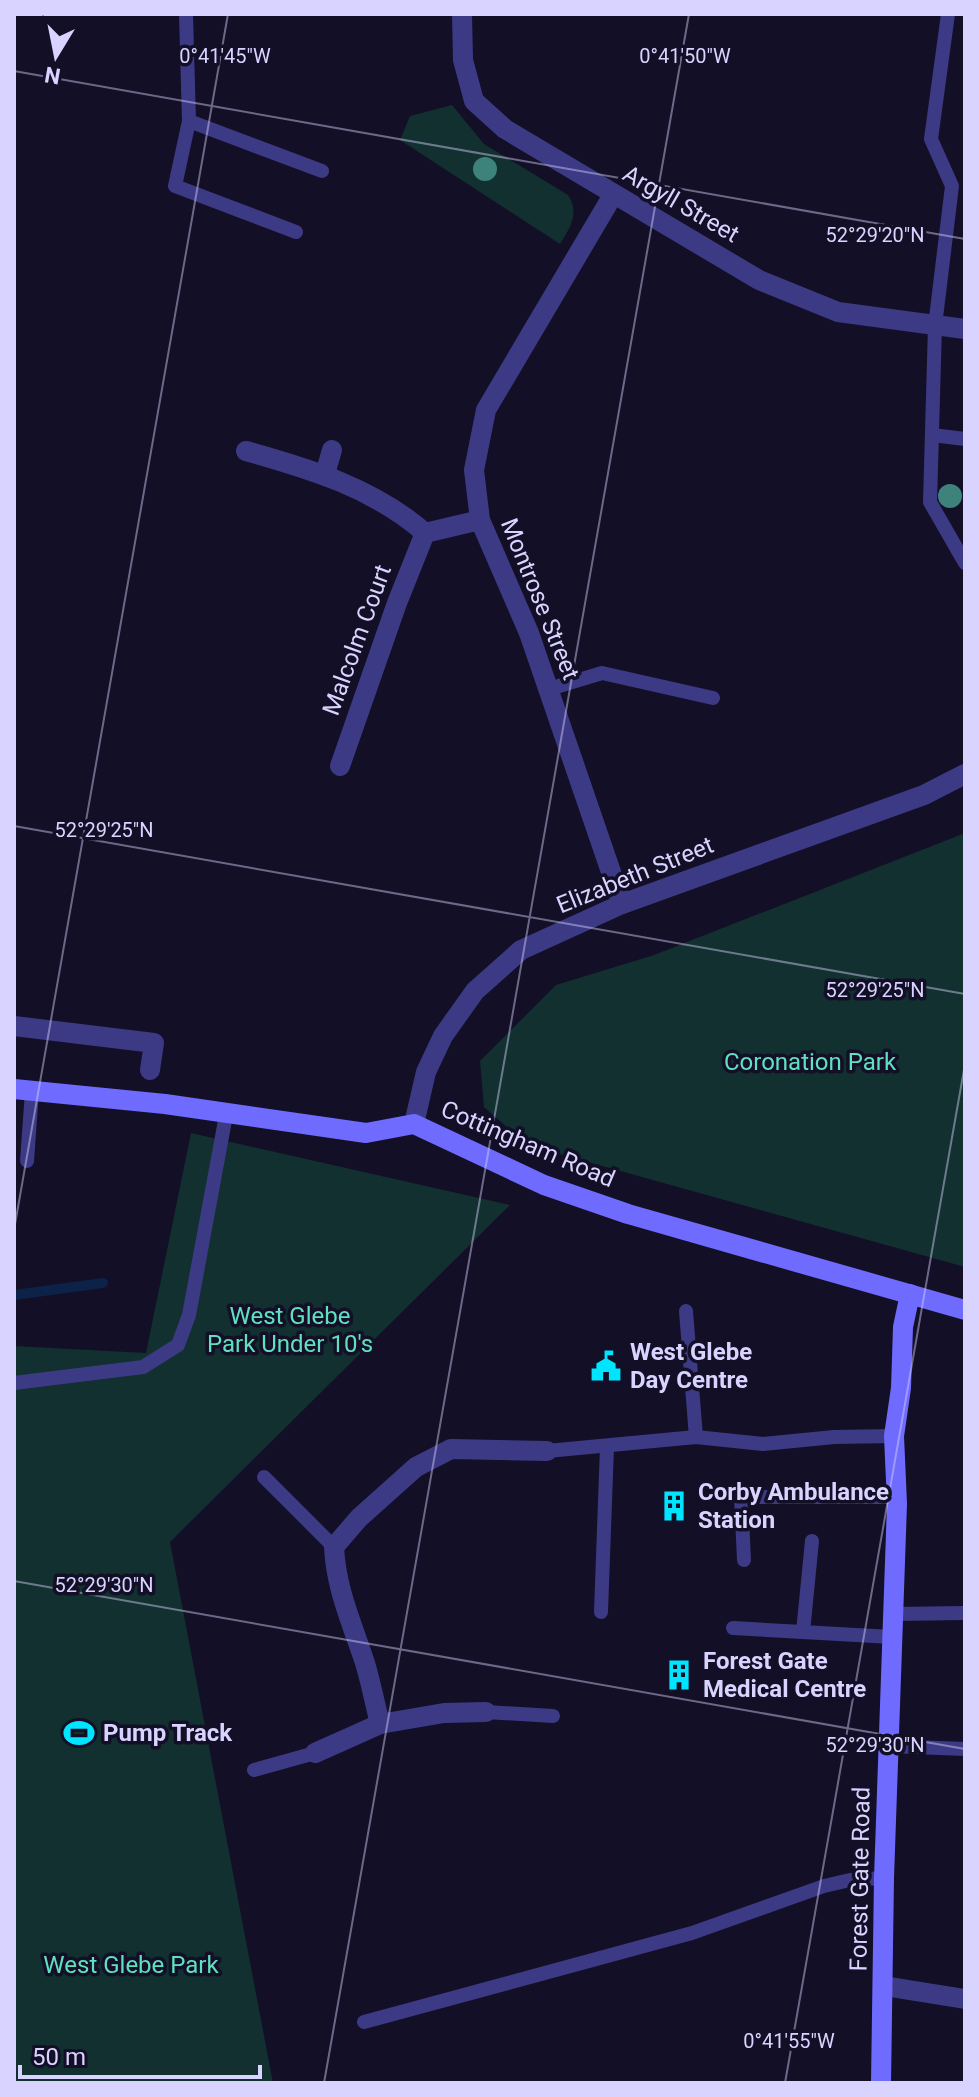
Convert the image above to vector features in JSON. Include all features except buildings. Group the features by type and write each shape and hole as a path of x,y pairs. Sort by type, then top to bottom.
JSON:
{"street":[{"name":"Argyll Street","path":"462,14 463,60 474,101 505,129 759,280 838,312 965,329"},
{"name":"Montrose Street","path":"613,195 486,410 474,470 480,520 529,633 622,904"},
{"path":"325,474 332,450"},
{"path":"246,451 325,474 404,514 425,533 480,520"},
{"name":"Malcolm Court","path":"340,766 425,533"},
{"name":"Elizabeth Street","path":"414,1124 426,1072 443,1036 475,991 521,950 622,904 924,795 965,774"},
{"path":"14,1026 154,1043 150,1070"},
{"name":"Cottingham Road","path":"23,1090 165,1104 366,1133 414,1124 544,1185 628,1214 965,1310"},
{"name":"Forest Gate Road","path":"881,2083 884,1878 897,1497 894,1436 901,1388 903,1327 910,1294"},
{"path":"380,1724 365,1665 335,1574 334,1547 359,1518 416,1467 451,1449 547,1451"},
{"path":"315,1753 380,1724 444,1713 486,1712"},
{"path":"884,1986 965,1999"}],"lane":[{"path":"186,14 189,121 175,186 296,232"},
{"path":"948,14 931,139 952,186 935,326 930,502 965,563"},
{"path":"189,121 322,171"},
{"path":"932,435 965,439"},
{"path":"549,689 602,673 713,698"},
{"path":"23,1090 27,1161"},
{"path":"14,1383 143,1367 178,1345 189,1315 226,1115"},
{"path":"686,1311 696,1437"},
{"path":"547,1451 696,1437 763,1444 834,1437 894,1436"},
{"path":"601,1612 607,1447"},
{"path":"264,1477 334,1547"},
{"path":"744,1560 741,1497 897,1497"},
{"path":"803,1632 812,1541"},
{"path":"893,1614 965,1613"},
{"path":"733,1628 892,1637"},
{"path":"486,1712 553,1716"},
{"path":"889,1746 965,1749"},
{"path":"254,1770 315,1753"},
{"path":"364,2022 692,1933 824,1886 850,1880 884,1878"}],"green space":[{"path":"452,105 484,144 568,195 573,214 560,244 400,140 410,116"},
{"name":"Coronation Park","path":"965,833 965,1267 527,1145 484,1107 480,1061 556,985 654,955"},
{"name":"West Glebe Park","path":"191,1133 510,1205 170,1542 273,2083 14,2083 14,1346 146,1353"}],"waterway":[{"path":"14,1295 103,1283"}],"place":[{"name":"West Glebe Day Centre","path":"606,1366"},
{"name":"Corby Ambulance Station","path":"674,1506"},
{"name":"Forest Gate Medical Centre","path":"679,1675"},
{"name":"Pump Track","path":"79,1733"}],"park label":[{"name":"West Glebe Park Under 10's","path":"290,1330"}]}
